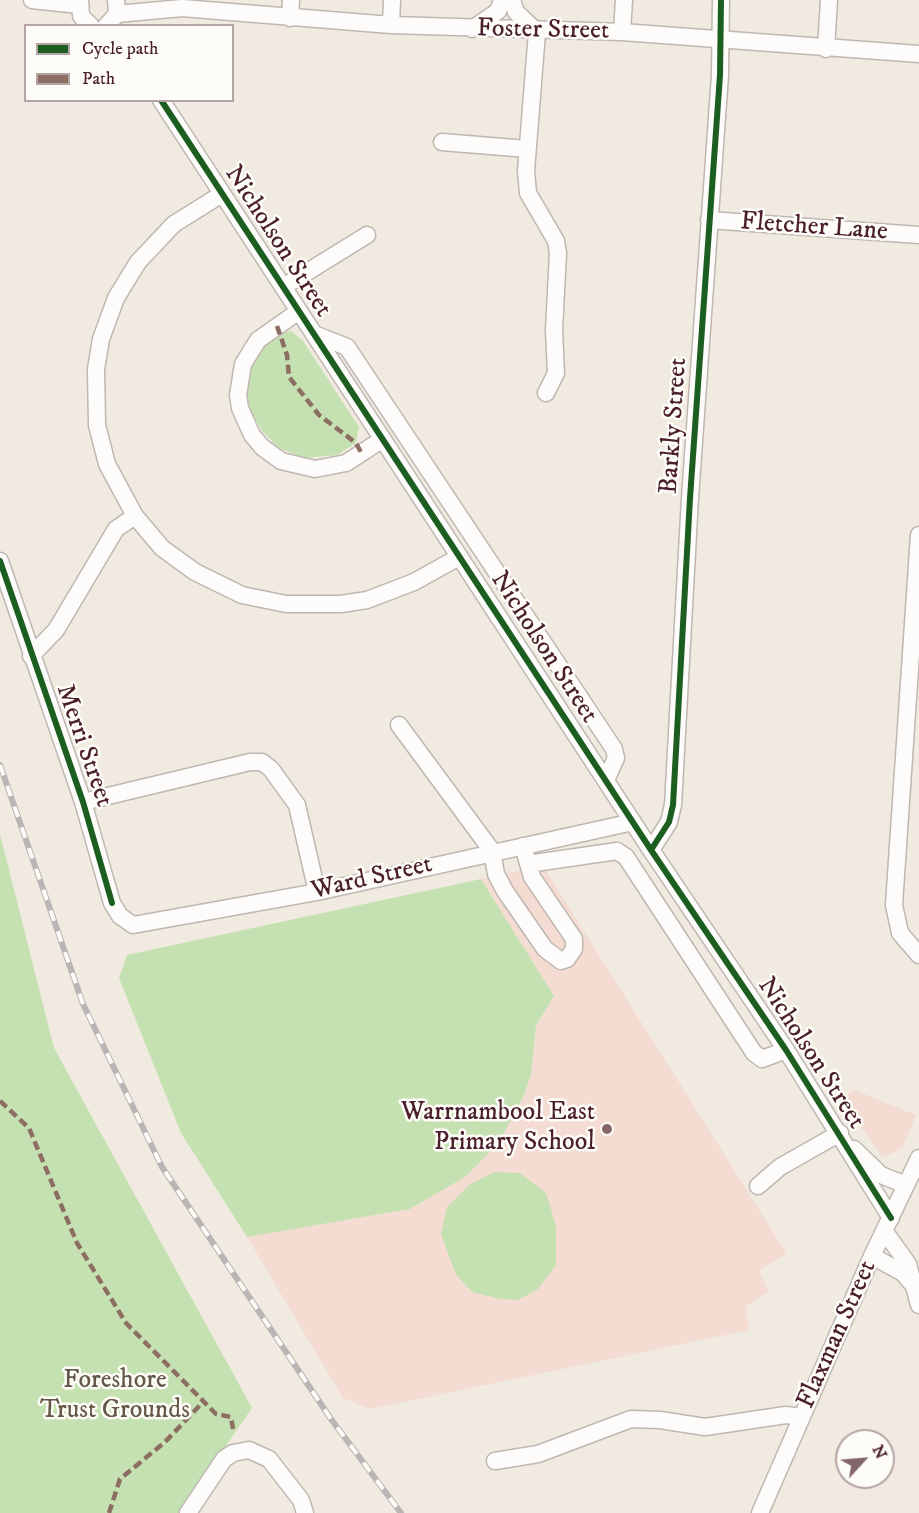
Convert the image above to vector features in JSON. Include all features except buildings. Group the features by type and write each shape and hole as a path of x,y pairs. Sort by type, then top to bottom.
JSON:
{"street":[{"path":"32,0 51,2 60,9 83,12"},
{"name":"Foster Street","path":"146,0 177,6 290,18 390,25 537,32 622,32 826,49 919,54"},
{"path":"290,18 291,0"},
{"path":"390,25 392,0"},
{"path":"472,29 498,11 502,0"},
{"path":"512,0 516,12 537,32 527,149 528,193 556,241 558,253 554,330 556,373 546,393"},
{"path":"622,32 624,0"},
{"name":"Barkly Street","path":"651,850 669,822 673,805 720,75 718,40 721,0"},
{"path":"826,49 829,0"},
{"name":"Foster Street","path":"115,16 177,6"},
{"name":"Nicholson Street","path":"162,102 651,850 843,1136 908,1264 918,1301"},
{"path":"442,142 527,149"},
{"path":"222,194 174,224 138,262 116,298 101,339 96,369 97,425 108,464 135,516 162,548 202,577 242,595 286,604 341,604 367,600 414,582 459,557"},
{"name":"Fletcher Lane","path":"709,220 919,235"},
{"path":"283,287 367,235"},
{"path":"299,311 258,340 243,364 238,395 240,408 252,435 262,447 281,461 315,469 346,463 382,439"},
{"name":"Nicholson Street","path":"314,334 347,347 614,749 616,759 606,780"},
{"path":"31,656 56,630 116,529 135,516"},
{"path":"919,535 894,904 900,933 919,955"},
{"name":"Merri Street","path":"0,561 83,802 116,910"},
{"path":"399,725 492,851 496,874 505,891 545,949 561,961 567,959 574,949 574,939 532,877 523,846"},
{"path":"83,802 250,762 262,762 271,769 297,805 317,892"},
{"name":"Ward Street","path":"116,910 133,925 145,924 317,892 492,851 633,822"},
{"path":"528,864 617,851 626,857 754,1053 762,1059 786,1050"},
{"path":"758,1186 780,1167 843,1136"},
{"name":"Nicholson Street","path":"843,1136 881,1175 906,1185"},
{"name":"Flaxman Street","path":"760,1513 872,1256 919,1158"},
{"path":"872,1256 903,1273 913,1286 918,1301"},
{"path":"495,1461 538,1454 631,1419 660,1420 705,1427 786,1415 802,1417"},
{"path":"188,1513 219,1465 232,1453 249,1450 257,1451 269,1459 301,1500 305,1513"}],"shaded area":[{"name":"Warrnambool East Primary School","path":"543,866 787,1254 759,1270 769,1292 746,1306 749,1330 370,1409 343,1398 247,1237 410,1209 465,1177 479,1163 514,1115 524,1095 531,1075 536,1027 554,996 481,879"},
{"path":"854,1090 916,1115 902,1149 882,1157 842,1097"}],"green space":[{"path":"291,331 303,341 359,427 356,443 337,455 305,458 279,448 262,431 251,411 246,392 250,367 263,346 277,334"},
{"name":"Foreshore Trust Grounds","path":"0,834 54,1048 252,1408 179,1513 0,1513"},
{"path":"481,879 554,996 536,1026 531,1075 524,1095 498,1144 465,1177 410,1209 247,1237 181,1133 119,978 127,955"},
{"path":"494,1172 520,1173 546,1193 556,1226 556,1265 538,1289 518,1300 500,1299 472,1292 456,1275 441,1234 447,1207 469,1185"}],"railway":[{"path":"0,765 83,1004 162,1167 331,1419 401,1513"}],"marked path":[{"path":"277,326 287,355 289,377 319,415 356,443 362,454"},
{"path":"0,1101 29,1128 77,1243 126,1323 216,1414 231,1417 233,1429"},
{"path":"109,1513 120,1479 165,1442 204,1401"}],"cycle path":[{"path":"651,850 669,822 673,805 690,498 720,75 721,0"},
{"path":"162,102 651,850 786,1050 891,1218"},
{"path":"0,561 83,802 112,903"}],"place":[{"name":"Warrnambool East Primary School","path":"607,1129"}]}
